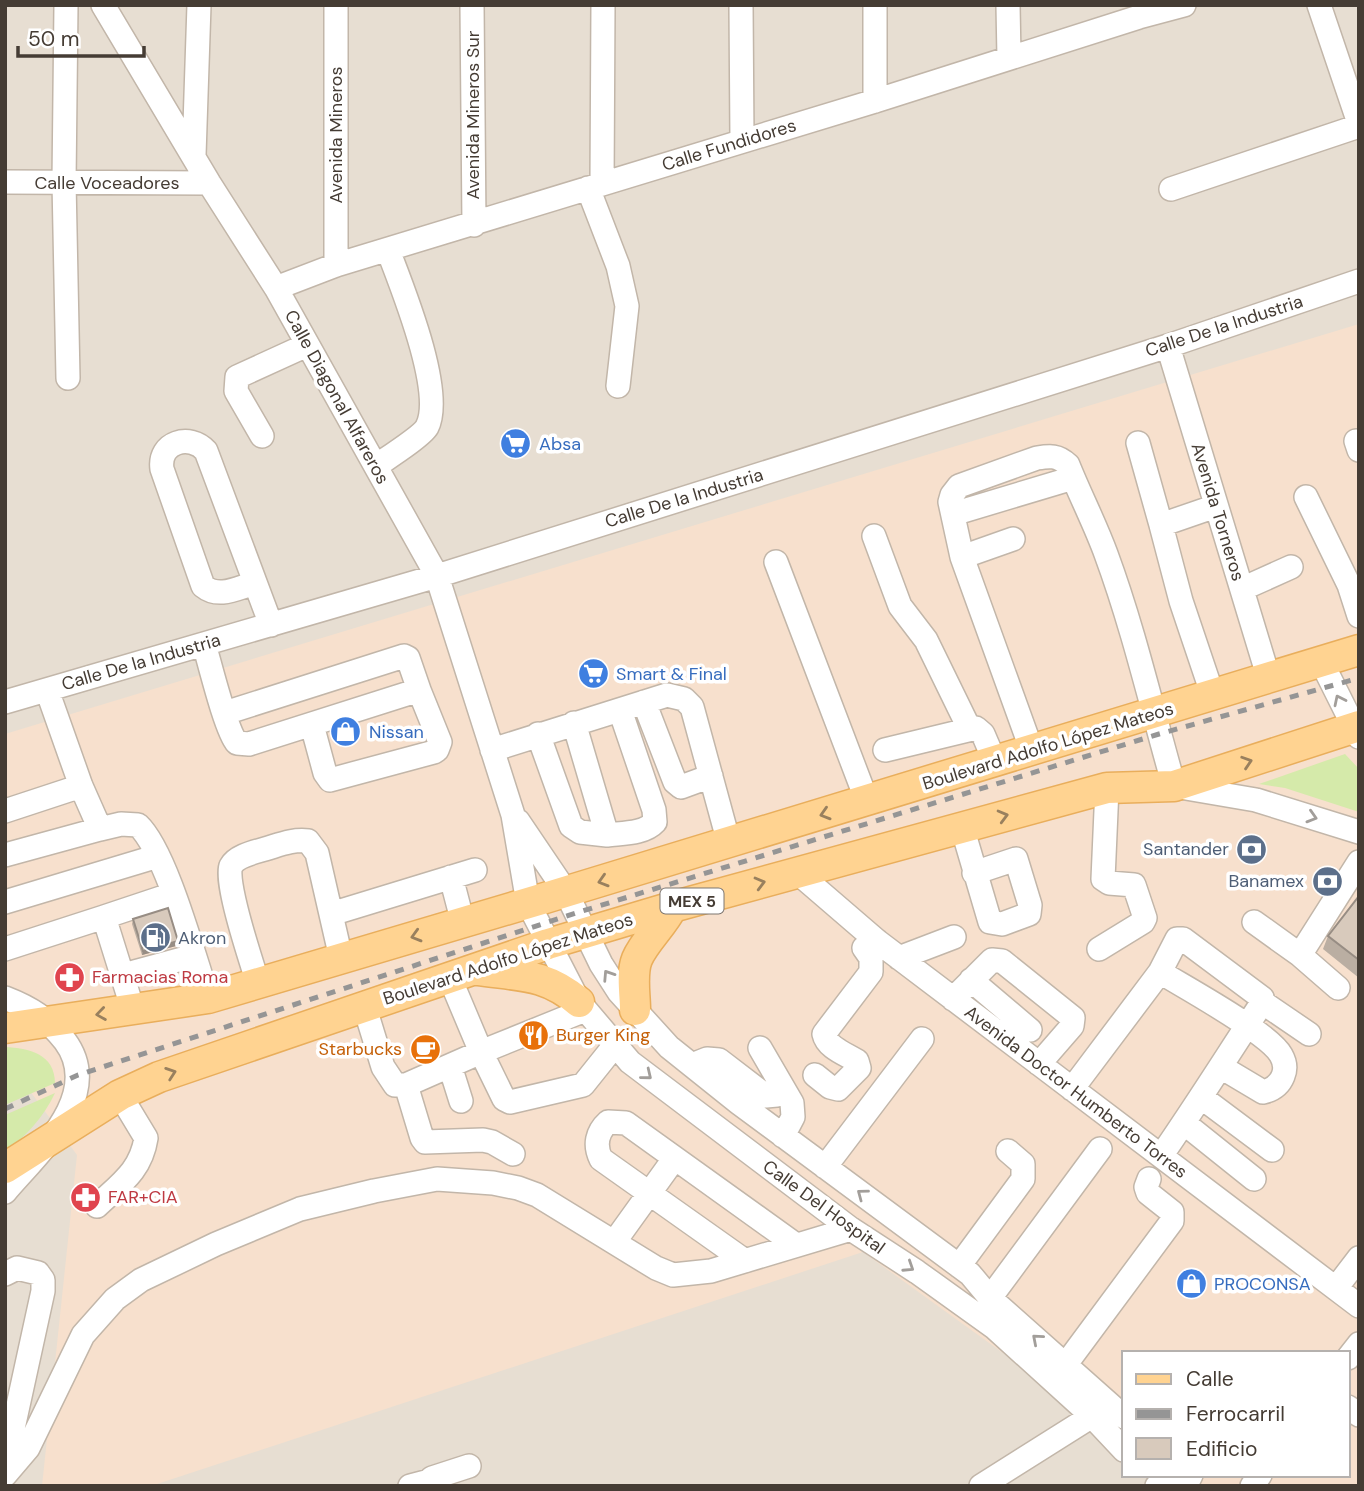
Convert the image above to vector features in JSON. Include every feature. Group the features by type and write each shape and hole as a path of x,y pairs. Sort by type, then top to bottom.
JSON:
{"main road":[{"name":"Boulevard Adolfo López Mateos","path":"8,1003 50,1022 208,998 729,843 1359,650"},
{"name":"Boulevard Adolfo López Mateos","path":"5,1168 120,1095 159,1077 460,972 672,907 962,827 1107,788 1174,786 1357,730"},
{"path":"635,1010 634,976 638,957 666,920 672,907"},
{"path":"460,972 551,982 582,1006"}],"street":[{"path":"66,5 64,182 68,378"},
{"name":"Calle Diagonal Alfareros","path":"103,5 209,183 276,288 438,576 513,815 528,903 548,944"},
{"path":"194,155 199,5"},
{"name":"Avenida Mineros","path":"336,5 336,265"},
{"name":"Avenida Mineros Sur","path":"472,5 474,225"},
{"path":"603,5 595,186 627,306 618,386"},
{"path":"741,5 742,141"},
{"path":"874,5 875,101"},
{"path":"1008,5 1009,58"},
{"name":"Calle Fundidores","path":"276,288 336,265 474,225 1009,58 1139,11 1184,5"},
{"path":"1171,189 1359,125 1319,5"},
{"name":"Calle Voceadores","path":"5,183 209,183"},
{"path":"376,466 426,430 431,416 431,395 416,327 388,250"},
{"name":"Calle De la Industria","path":"5,702 438,576 1167,346 1359,281"},
{"path":"262,436 236,391 237,377 307,345"},
{"name":"Avenida Torneros","path":"1167,346 1269,679"},
{"path":"255,583 220,593 210,592 203,586 160,459 163,452 175,444 191,441 199,443 206,451 271,625"},
{"path":"1138,443 1181,601 1213,696"},
{"path":"1032,751 962,557 950,502 951,495 959,486 1037,458 1060,457 1068,465 1106,553 1142,666 1174,786 1256,800 1359,832"},
{"path":"1306,497 1354,581 1359,616"},
{"path":"1160,525 1216,506"},
{"path":"874,536 900,606 926,640 969,728"},
{"path":"962,557 1013,539"},
{"path":"776,562 867,801"},
{"path":"1242,589 1291,567"},
{"path":"204,644 233,739 243,745 419,690"},
{"path":"225,713 404,656 408,657 440,742 434,752 330,780 325,773 312,725"},
{"path":"1322,663 1357,730"},
{"path":"47,690 81,786 100,829"},
{"path":"492,750 667,695 684,699 692,708 729,843"},
{"path":"644,702 675,782 681,787 688,786 711,776"},
{"path":"538,734 571,826 580,832 607,835 639,831 653,826 654,810 620,709"},
{"path":"575,723 607,835"},
{"path":"885,750 969,728 981,730 995,762"},
{"path":"5,811 81,786"},
{"path":"1099,949 1143,922 1145,918 1134,885 1109,883 1103,879 1107,788"},
{"name":"Calle Diagonal Alfareros","path":"513,815 566,892 587,934"},
{"path":"5,855 121,824 138,825 151,841 158,856 208,998"},
{"path":"962,827 974,873"},
{"path":"258,983 229,877 232,863 252,853 295,840 308,841 317,853 341,958"},
{"path":"5,902 158,856"},
{"path":"1300,955 1359,862"},
{"path":"331,914 475,870"},
{"name":"Avenida Doctor Humberto Torres","path":"798,873 877,941 1359,1306"},
{"path":"451,877 463,923"},
{"path":"5,949 173,894"},
{"path":"104,917 133,1010"},
{"path":"1254,922 1300,955 1338,988"},
{"name":"Calle Del Hospital","path":"587,934 601,964 619,992 668,1047 959,1266 990,1298 1122,1416"},
{"path":"900,958 954,937"},
{"path":"1072,1089 1160,972 1175,940 1183,939 1262,998 1262,1002 1309,1034"},
{"path":"815,1075 830,1087 838,1089 859,1068 857,1061 830,1045 824,1034 870,974 872,962 864,948 877,941"},
{"name":"Calle Del Hospital","path":"548,944 582,1006 630,1062 851,1229 918,1272 995,1328 1093,1416 1122,1448"},
{"path":"123,975 194,956"},
{"path":"953,999 992,960 1002,961 1073,1018 1072,1026 1039,1064"},
{"path":"460,972 481,1052 504,1099 510,1102 583,1084 615,1045"},
{"path":"1160,972 1275,1047 1282,1056 1284,1074 1272,1090 1263,1092 1221,1067"},
{"path":"971,980 1030,1030"},
{"path":"1161,1156 1262,1002"},
{"path":"364,1005 383,1067 395,1085 406,1086 582,1006"},
{"path":"5,1192 47,1142 66,1116 76,1096 78,1075 73,1052 50,1022"},
{"path":"825,1167 922,1039"},
{"path":"760,1048 792,1103 793,1116 783,1136"},
{"path":"692,1065 707,1059 719,1060 766,1096 777,1095 783,1088"},
{"path":"450,1066 461,1101"},
{"path":"406,1086 425,1142 483,1140 513,1154"},
{"path":"97,1206 137,1168 144,1154 146,1138 120,1095"},
{"path":"1201,1097 1272,1150"},
{"path":"745,1261 601,1159 596,1139 602,1128 608,1122 626,1123 796,1245"},
{"path":"1184,1123 1254,1179"},
{"path":"990,1298 1100,1150"},
{"path":"959,1266 1023,1179 1023,1164 1007,1151"},
{"path":"615,1241 674,1159"},
{"path":"5,1475 28,1448 83,1335 116,1299 141,1280 216,1244 300,1209 437,1179 471,1180 518,1188 537,1195 656,1268 673,1275 711,1271 851,1229"},
{"path":"1066,1364 1171,1221 1172,1212 1148,1193 1146,1187 1149,1179"},
{"path":"1336,1288 1359,1258"},
{"path":"5,1274 17,1268 38,1273 43,1280 43,1291 5,1465"},
{"path":"981,1486 1093,1416"},
{"path":"421,1485 432,1478 469,1465"},
{"path":"1157,1486 1163,1481 1190,1479"}],"shaded area":[{"path":"5,5 1359,5 1359,1486 5,1486"},
{"path":"1359,324 1359,1486 1182,1486 1171,1477 1350,1477 1350,1351 1122,1351 1122,1439 863,1252 151,1486 42,1486 77,1155 5,1057 5,734"}],"green space":[{"path":"1345,754 1359,769 1359,812 1285,788 1259,784"},
{"path":"5,1047 31,1051 46,1059 54,1073 55,1083 5,1105"},
{"path":"55,1093 34,1126 5,1152 5,1115"}],"building":[{"path":"1359,896 1359,960 1328,936"},
{"name":"Akron","path":"168,908 178,941 143,951 133,919"}],"railway":[{"path":"5,1109 78,1075 576,913 1159,734 1359,678"}],"place":[{"name":"Absa","path":"516,444"},
{"name":"Smart & Final","path":"593,674"},
{"name":"Nissan","path":"346,732"},
{"name":"Santander","path":"1252,849"},
{"name":"Banamex","path":"1327,881"},
{"name":"Akron","path":"155,938"},
{"name":"Farmacias Roma","path":"69,977"},
{"name":"Burger King","path":"533,1035"},
{"name":"Starbucks","path":"425,1049"},
{"name":"FAR+CIA","path":"85,1197"},
{"name":"PROCONSA","path":"1191,1284"}]}
